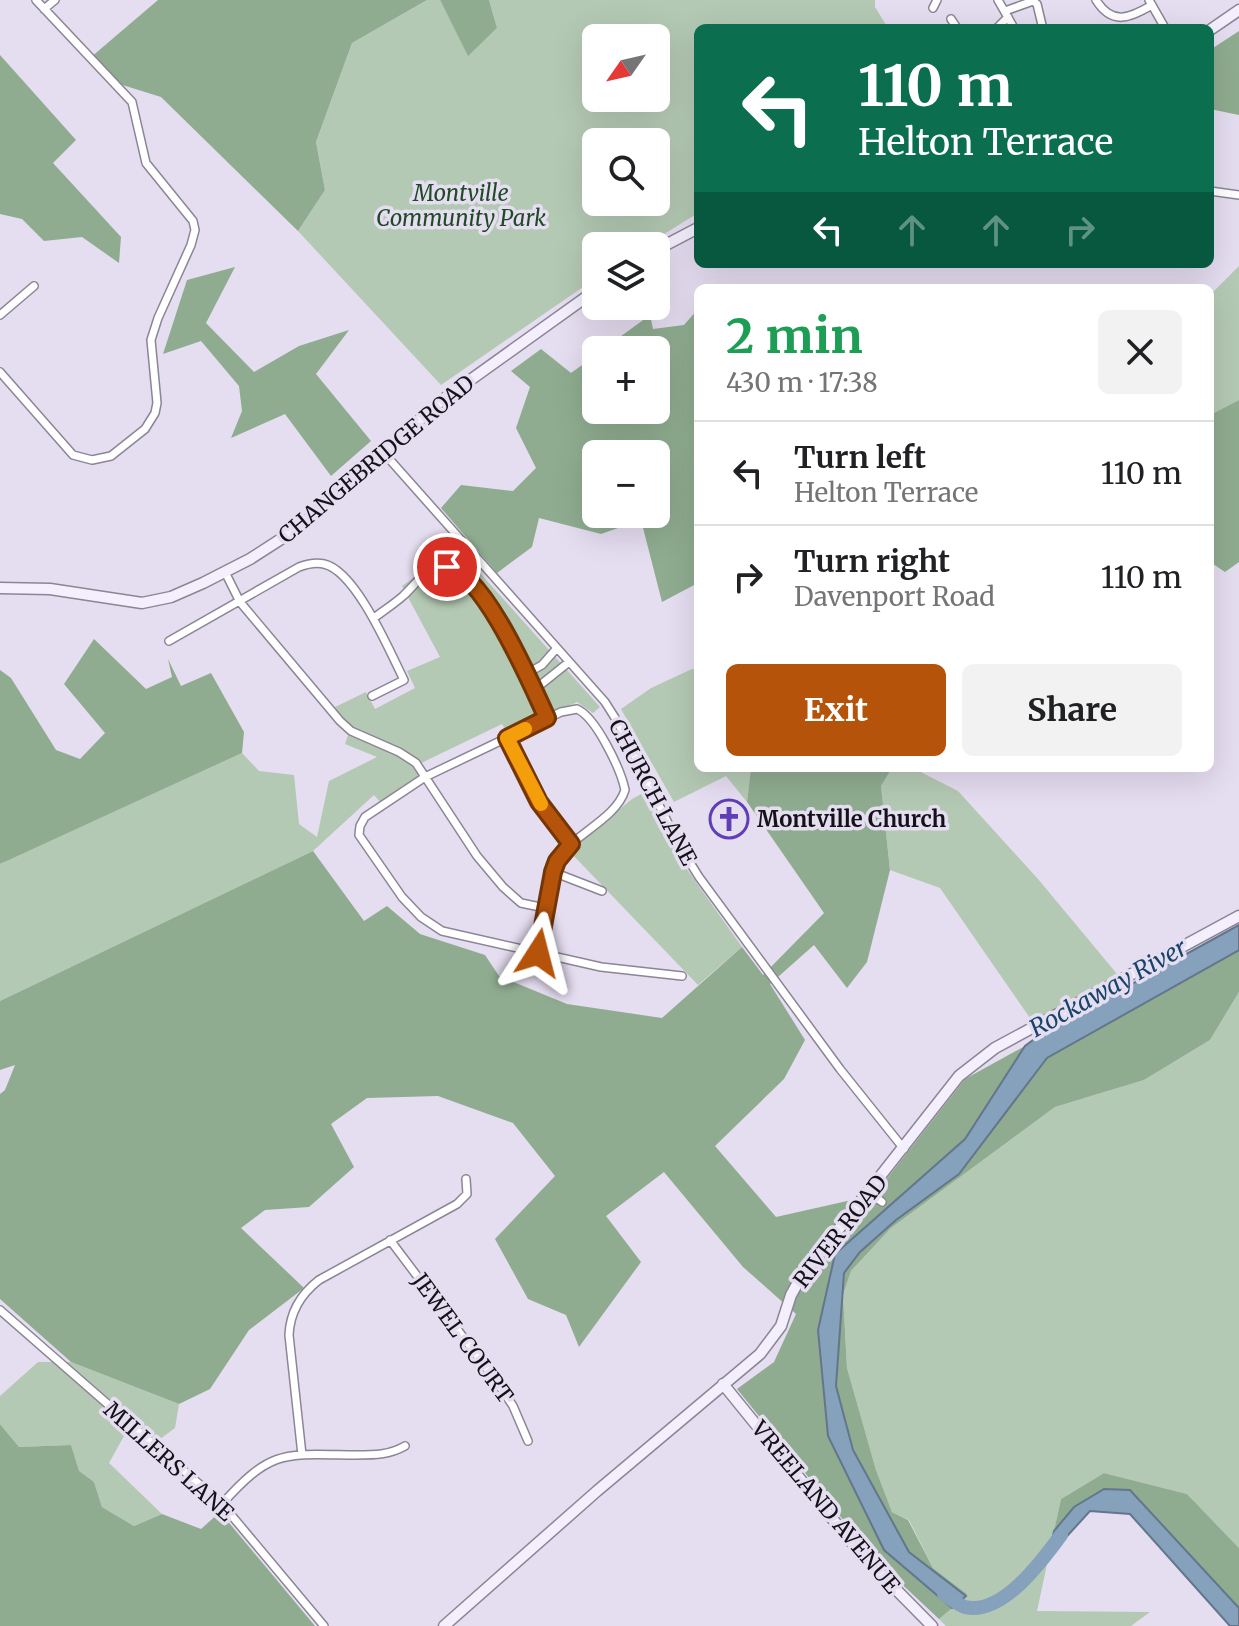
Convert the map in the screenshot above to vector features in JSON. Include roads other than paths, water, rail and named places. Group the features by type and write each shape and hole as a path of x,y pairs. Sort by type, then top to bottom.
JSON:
{"street":[{"path":"0,372 65,449 73,455 92,460 111,456 145,429 155,413 157,403 150,351 153,331 195,230 185,208 146,163 132,102 36,0"},
{"path":"44,9 55,0"},
{"path":"998,0 1012,24"},
{"path":"1096,0 1104,12 1112,16 1133,16 1151,3 1163,24"},
{"path":"1000,24 1006,14 1033,1 1037,4 1042,24"},
{"path":"1214,27 1239,10"},
{"path":"951,19 954,24"},
{"path":"1214,192 1239,195"},
{"path":"670,243 694,230"},
{"path":"0,315 34,286"},
{"name":"CHANGEBRIDGE ROAD","path":"0,588 50,589 142,603 171,597 225,572 295,530 441,401 582,300"},
{"name":"CHURCH LANE","path":"383,452 605,702 679,845 699,877 840,1069 904,1149"},
{"path":"169,641 299,567 319,563 337,571 360,597 374,618 404,680 372,696"},
{"path":"374,618 428,572 437,568 452,568 464,576 495,613 547,718"},
{"path":"225,572 240,602 347,728 408,757 425,777 477,856 503,887 521,903 545,908"},
{"path":"526,674 542,665 557,648"},
{"path":"534,690 569,662"},
{"path":"538,953 557,861 571,844 618,803 625,790 620,772 591,720 577,709 547,718 425,777 365,817 359,830 361,840 402,897 432,926 452,934 601,967 682,976"},
{"path":"507,738 539,802 571,844"},
{"path":"553,872 602,891"},
{"name":"RIVER ROAD","path":"444,1626 760,1354 781,1326 791,1295 801,1277 959,1076 995,1048 1239,916"},
{"path":"302,1455 289,1335 294,1310 301,1297 315,1283 463,1200 467,1194 466,1179"},
{"path":"869,1192 882,1202"},
{"name":"JEWEL COURT","path":"390,1240 505,1394 522,1422 528,1441"},
{"name":"MILLERS LANE","path":"0,1310 222,1504 324,1626"},
{"name":"VREELAND AVENUE","path":"723,1384 861,1554 932,1626"},
{"path":"222,1504 260,1467 278,1458 386,1454 405,1446"}],"water":[{"name":"Rockaway River","path":"1239,925 1239,950 1047,1058 959,1174 896,1220 860,1252 844,1273 836,1386 853,1450 909,1552 966,1596 952,1608 884,1550 828,1436 818,1330 835,1254 965,1139 1025,1046 1041,1034"},
{"path":"1104,1489 1130,1490 1239,1608 1239,1626 1230,1626 1130,1514 1090,1511 1049,1556 1054,1531 1074,1507"}],"waterway":[{"name":"Rockaway River","path":"944,1594 965,1607 979,1608 993,1603 1020,1584 1061,1535"}],"place":[{"name":"Montville Church","path":"729,819"}],"park label":[{"name":"Montville Community Park","path":"461,206"}]}
